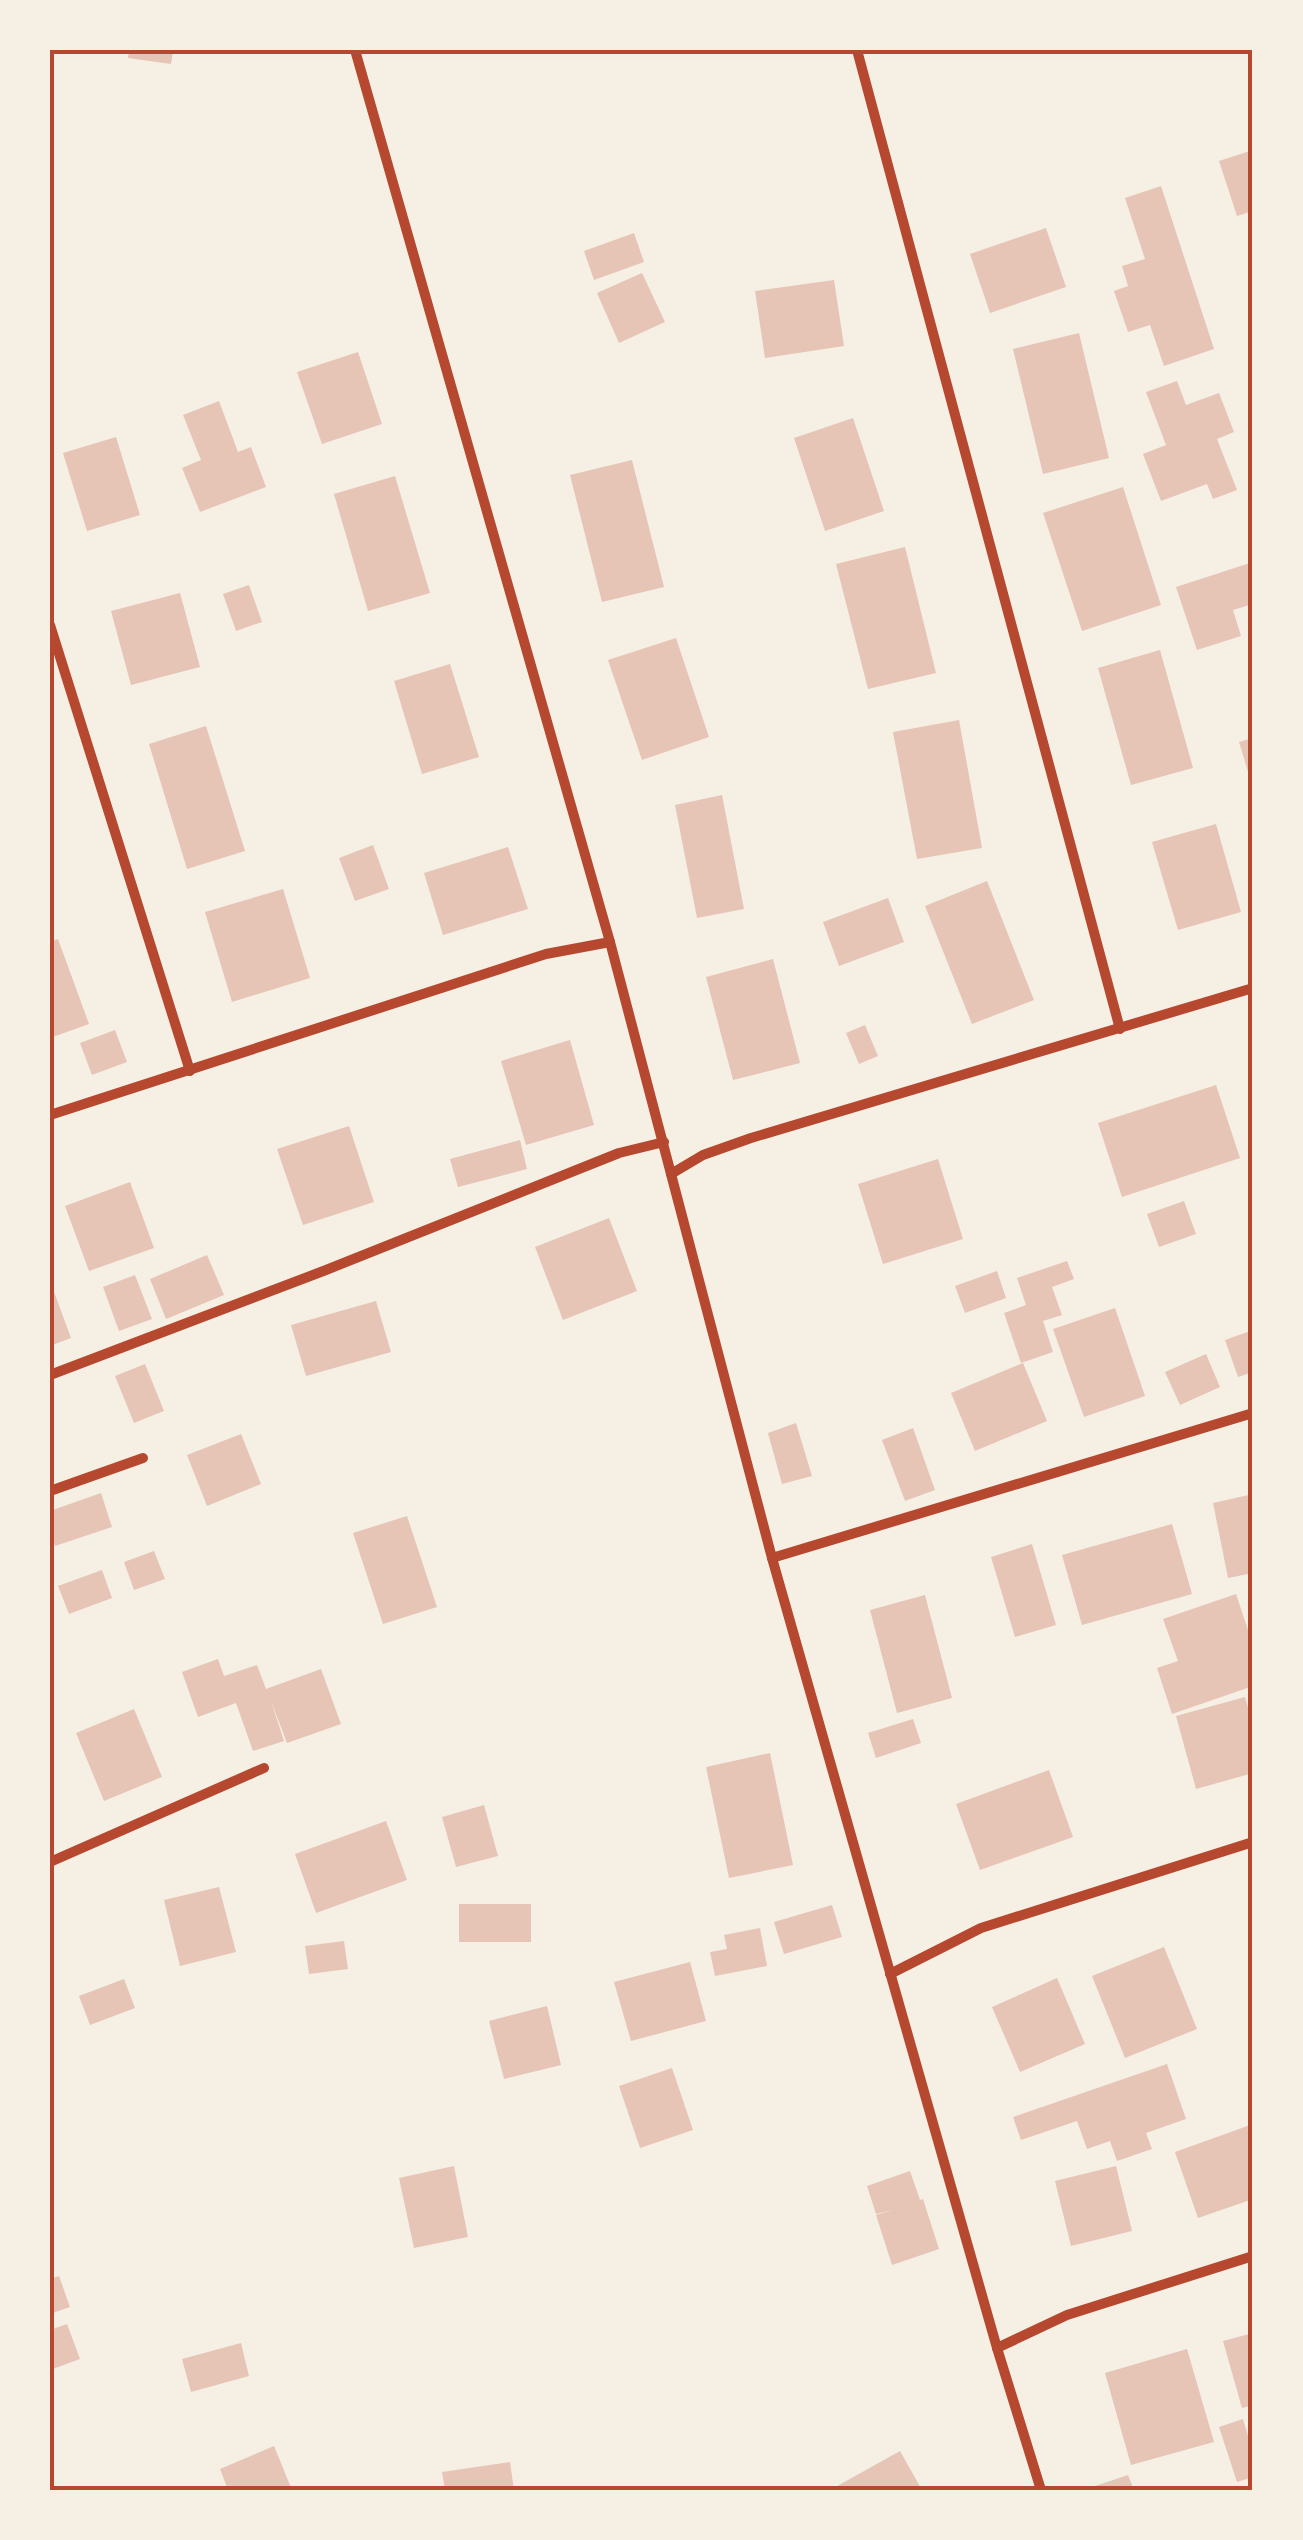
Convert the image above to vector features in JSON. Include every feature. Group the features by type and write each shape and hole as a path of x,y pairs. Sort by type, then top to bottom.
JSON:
{"street":[{"path":"354,50 610,942 772,1558 1041,2490"},
{"path":"857,50 1120,1029"},
{"path":"50,626 190,1071"},
{"path":"50,1115 546,954 610,942"},
{"path":"672,1174 703,1155 751,1138 1253,988"},
{"path":"50,1375 619,1154 664,1142"},
{"path":"772,1558 1253,1413"},
{"path":"50,1491 143,1458"},
{"path":"50,1862 264,1768"},
{"path":"890,1974 981,1928 1253,1842"},
{"path":"997,2348 1067,2315 1253,2256"}],"building":[{"path":"129,50 173,50 171,64 128,58"},
{"path":"1253,150 1253,211 1237,216 1219,161"},
{"path":"1161,186 1214,349 1164,366 1150,325 1128,332 1114,291 1128,286 1122,266 1145,259 1125,198"},
{"path":"1046,228 1066,287 990,313 970,254"},
{"path":"634,233 644,262 594,280 584,251"},
{"path":"642,273 665,322 619,343 597,293"},
{"path":"834,280 844,346 765,358 755,291"},
{"path":"1079,333 1109,458 1043,474 1013,349"},
{"path":"358,352 382,424 322,444 297,372"},
{"path":"1177,381 1186,405 1219,393 1234,432 1217,439 1237,490 1213,499 1207,484 1161,501 1143,454 1166,445 1146,392"},
{"path":"219,401 238,452 251,447 266,487 200,512 182,468 201,460 183,415"},
{"path":"853,418 884,511 825,531 794,438"},
{"path":"116,437 140,515 87,531 63,453"},
{"path":"632,460 664,587 602,602 570,475"},
{"path":"395,476 430,593 368,611 334,494"},
{"path":"1123,487 1161,605 1082,631 1043,513"},
{"path":"905,547 936,673 868,689 836,564"},
{"path":"1253,562 1253,604 1233,610 1241,636 1197,650 1176,587"},
{"path":"249,585 262,622 236,631 223,594"},
{"path":"180,593 200,667 131,685 111,611"},
{"path":"676,638 709,737 642,760 608,660"},
{"path":"1160,650 1193,768 1131,785 1098,668"},
{"path":"450,664 479,757 422,774 394,681"},
{"path":"959,720 982,848 917,859 893,732"},
{"path":"206,726 245,851 187,869 149,744"},
{"path":"1253,738 1253,785 1252,785 1239,742"},
{"path":"722,795 744,909 697,918 675,805"},
{"path":"1216,824 1241,912 1178,930 1152,842"},
{"path":"373,845 389,889 355,901 339,858"},
{"path":"508,847 528,909 443,935 424,873"},
{"path":"987,881 1034,1000 972,1024 925,906"},
{"path":"283,889 310,978 232,1002 205,912"},
{"path":"888,898 904,942 839,966 823,922"},
{"path":"58,939 89,1024 50,1038 50,942"},
{"path":"773,959 800,1063 733,1080 706,977"},
{"path":"865,1025 878,1056 859,1064 846,1033"},
{"path":"115,1030 127,1062 92,1075 80,1043"},
{"path":"570,1040 594,1125 526,1145 501,1061"},
{"path":"1216,1085 1240,1158 1122,1197 1098,1123"},
{"path":"349,1126 374,1202 303,1225 277,1149"},
{"path":"520,1140 527,1169 458,1187 450,1159"},
{"path":"938,1159 963,1239 883,1264 858,1184"},
{"path":"130,1182 154,1248 89,1271 65,1206"},
{"path":"1184,1201 1196,1234 1159,1247 1147,1214"},
{"path":"609,1218 637,1291 563,1320 535,1247"},
{"path":"207,1255 224,1295 166,1319 150,1279"},
{"path":"1067,1261 1074,1279 1052,1287 1062,1315 1043,1321 1053,1352 1021,1363 1004,1313 1026,1305 1017,1278"},
{"path":"997,1271 1006,1298 965,1313 955,1286"},
{"path":"135,1275 152,1319 119,1331 103,1287"},
{"path":"50,1281 71,1338 50,1346"},
{"path":"376,1301 391,1352 306,1376 291,1325"},
{"path":"1115,1308 1145,1396 1084,1417 1053,1329"},
{"path":"1253,1330 1253,1372 1238,1377 1225,1340"},
{"path":"1206,1354 1220,1387 1180,1405 1165,1372"},
{"path":"1023,1363 1047,1421 975,1451 951,1393"},
{"path":"145,1364 164,1411 134,1423 115,1376"},
{"path":"796,1423 812,1476 782,1484 768,1433"},
{"path":"913,1428 935,1490 905,1501 882,1440"},
{"path":"241,1434 261,1484 207,1506 187,1455"},
{"path":"101,1493 112,1527 55,1546 50,1511"},
{"path":"1253,1494 1253,1573 1228,1578 1213,1503"},
{"path":"407,1516 437,1607 383,1624 353,1533"},
{"path":"1172,1524 1192,1594 1082,1625 1062,1555"},
{"path":"1032,1544 1056,1625 1015,1637 991,1557"},
{"path":"154,1551 165,1579 134,1590 124,1562"},
{"path":"102,1570 112,1598 69,1614 58,1586"},
{"path":"1236,1594 1253,1645 1253,1686 1172,1714 1157,1668 1178,1661 1163,1619"},
{"path":"925,1595 952,1698 897,1713 870,1610"},
{"path":"218,1659 224,1676 257,1665 266,1689 321,1669 341,1724 287,1743 271,1701 284,1741 253,1751 236,1703 198,1717 182,1672"},
{"path":"1245,1697 1253,1725 1253,1773 1196,1789 1176,1716"},
{"path":"134,1709 162,1777 104,1801 76,1733"},
{"path":"913,1719 921,1743 876,1758 868,1733"},
{"path":"770,1753 793,1865 729,1878 706,1767"},
{"path":"1049,1770 1073,1837 980,1870 956,1804"},
{"path":"484,1805 498,1856 456,1867 442,1817"},
{"path":"386,1821 407,1880 316,1913 295,1854"},
{"path":"219,1887 236,1952 180,1966 164,1900"},
{"path":"459,1904 531,1904 531,1942 459,1942"},
{"path":"832,1905 842,1937 784,1954 774,1922"},
{"path":"760,1928 767,1966 715,1976 710,1952 727,1949 724,1935"},
{"path":"344,1941 348,1969 309,1974 305,1946"},
{"path":"1164,1947 1197,2029 1125,2058 1092,1976"},
{"path":"690,1962 706,2021 631,2041 614,1982"},
{"path":"1057,1978 1085,2044 1020,2072 992,2007"},
{"path":"124,1979 135,2008 90,2025 79,1996"},
{"path":"547,2006 561,2065 504,2079 489,2021"},
{"path":"1167,2064 1186,2119 1146,2133 1152,2149 1117,2161 1110,2141 1087,2149 1077,2121 1021,2140 1013,2117"},
{"path":"672,2068 693,2130 640,2148 619,2086"},
{"path":"1253,2124 1253,2199 1198,2218 1175,2152"},
{"path":"454,2166 468,2237 414,2248 399,2178"},
{"path":"1116,2166 1132,2231 1071,2246 1055,2181"},
{"path":"910,2171 939,2249 892,2265 876,2215 893,2210 876,2214 867,2186"},
{"path":"59,2276 70,2307 50,2314 50,2279"},
{"path":"67,2324 80,2359 50,2370 50,2330"},
{"path":"1253,2333 1253,2405 1242,2408 1223,2341"},
{"path":"241,2343 249,2376 191,2392 182,2359"},
{"path":"1187,2349 1214,2442 1131,2465 1105,2373"},
{"path":"1243,2419 1248,2436 1253,2435 1253,2477 1237,2482 1219,2427"},
{"path":"274,2446 292,2490 228,2490 220,2469"},
{"path":"900,2451 922,2490 830,2490"},
{"path":"510,2462 514,2490 445,2490 442,2472"},
{"path":"1128,2475 1134,2490 1086,2490 1086,2489"}]}
